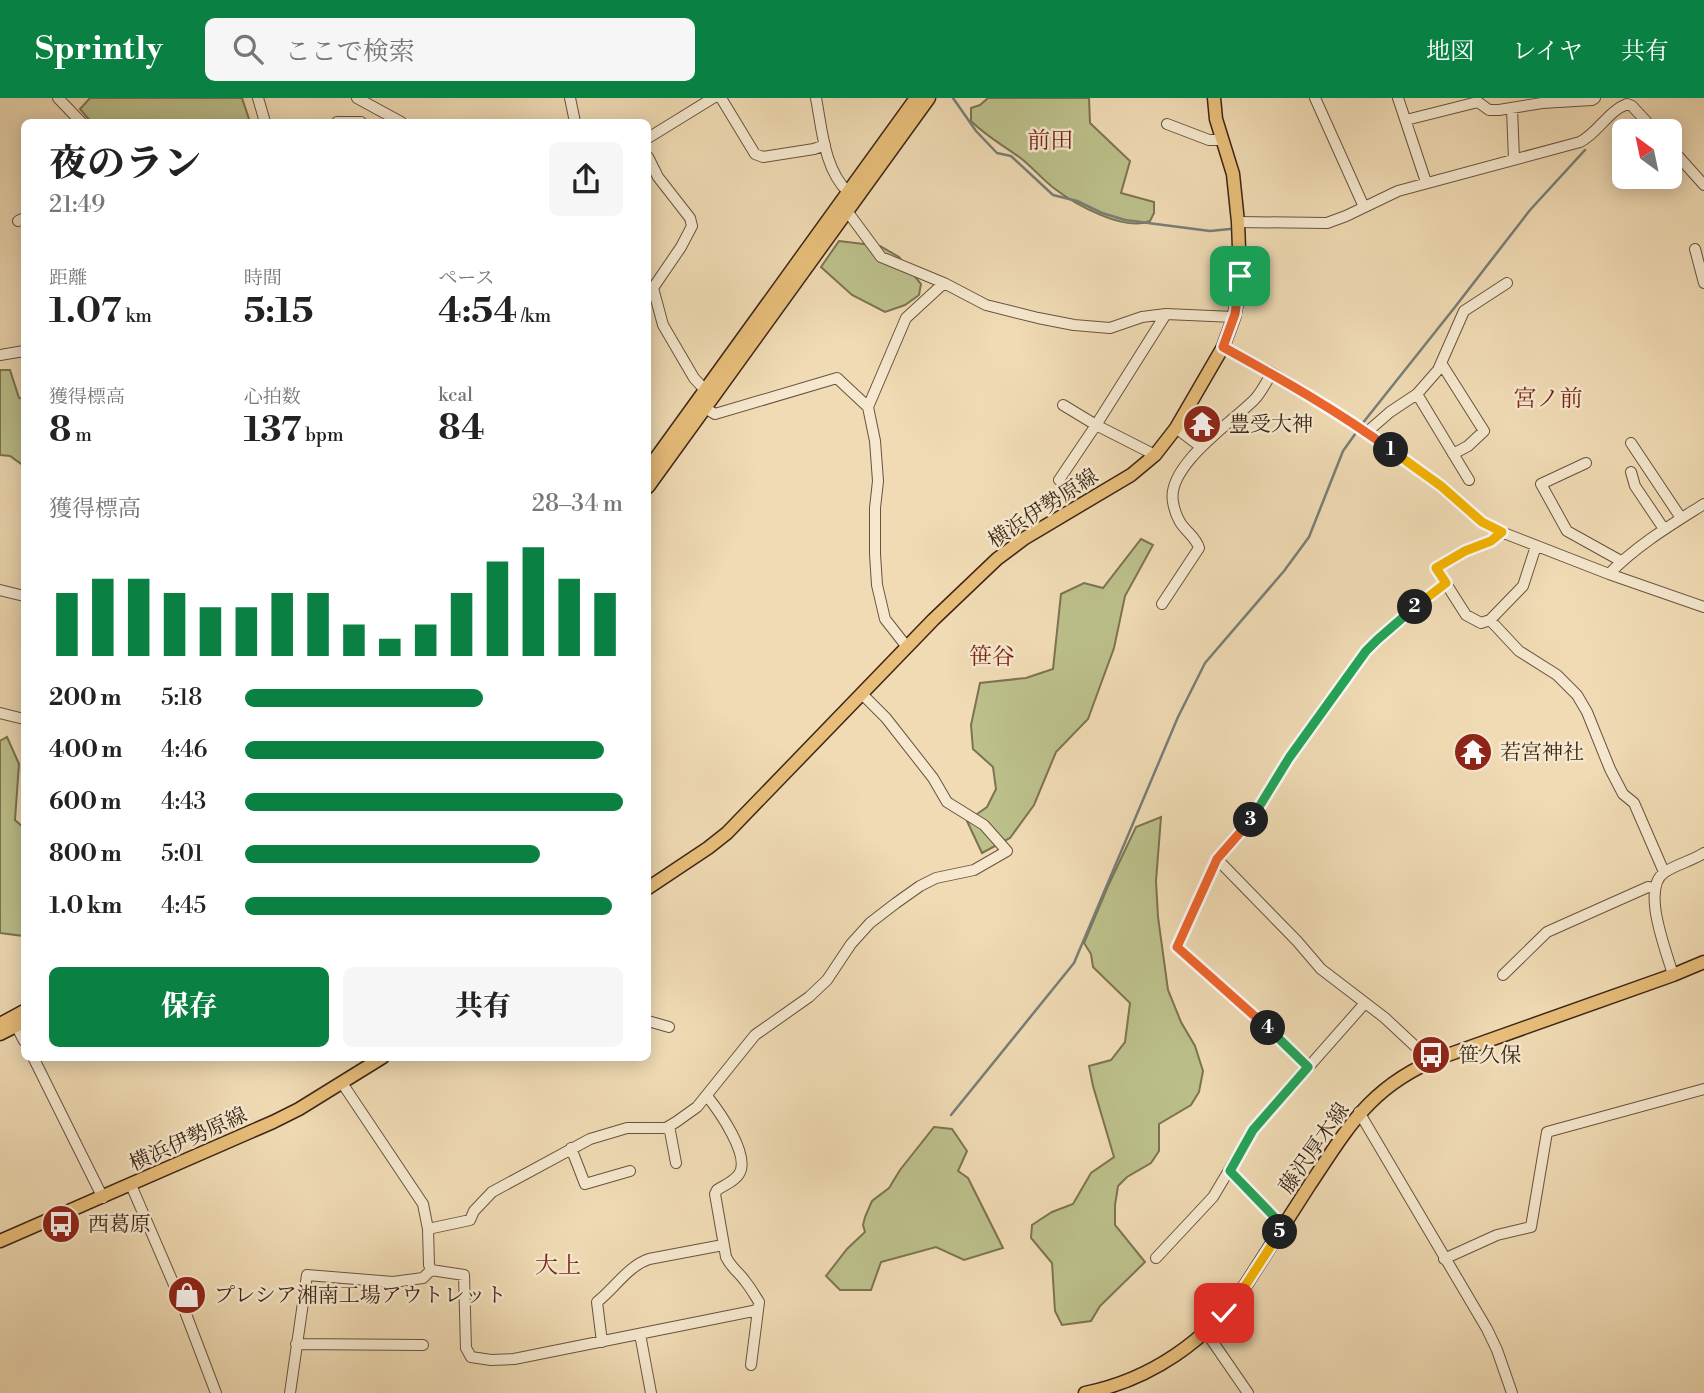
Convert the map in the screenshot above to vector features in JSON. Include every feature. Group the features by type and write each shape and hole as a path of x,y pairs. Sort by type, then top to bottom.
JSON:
{"main road":[{"path":"651,466 916,98"},
{"path":"651,484 929,98"},
{"name":"横浜伊勢原線","path":"651,886 727,833 907,647 997,559 1025,538 1131,475 1155,455 1176,428 1223,347 1238,296 1238,222 1233,174 1221,140 1214,98"},
{"name":"藤沢厚木線","path":"1085,1393 1110,1387 1150,1370 1176,1355 1206,1332 1232,1304 1359,1112 1395,1081 1431,1061 1704,962"},
{"path":"0,1034 13,1023"},
{"name":"横浜伊勢原線","path":"0,1241 273,1122 377,1061"}],"street":[{"path":"58,98 77,119"},
{"path":"258,98 264,119"},
{"path":"357,98 395,119"},
{"path":"570,98 574,119"},
{"path":"651,136 713,98"},
{"path":"721,98 755,154 763,157 825,145"},
{"path":"816,98 825,145 836,177 848,192"},
{"path":"1315,98 1364,207"},
{"path":"1398,98 1426,182"},
{"path":"1406,120 1477,100 1489,110 1595,98"},
{"path":"1238,222 1322,224 1390,194 1426,182 1580,142 1625,101 1644,119"},
{"path":"1512,108 1514,159"},
{"path":"377,119 378,110"},
{"path":"1167,124 1209,140 1221,140"},
{"path":"1682,160 1704,185"},
{"path":"651,163 658,177 690,218 692,226 681,247 651,288"},
{"path":"847,211 881,257 944,283 986,305 1074,325 1110,328 1142,317 1166,314 1234,317"},
{"path":"1695,248 1704,283"},
{"path":"907,647 886,620 877,585 875,554 878,481 875,441 868,407 906,318 944,283"},
{"path":"1362,429 1418,394 1438,370 1465,311 1507,283"},
{"path":"651,292 663,325 694,378 705,390"},
{"path":"1059,480 1166,314"},
{"path":"1223,347 1272,373 1362,429 1441,486 1482,522 1609,574 1704,607"},
{"path":"0,355 21,352"},
{"path":"1441,363 1484,431 1468,446 1453,454"},
{"path":"1162,604 1199,548 1180,521 1172,500 1179,476 1186,463 1201,447 1257,398 1272,373"},
{"path":"705,408 715,414 837,378 868,407"},
{"path":"1418,394 1469,480"},
{"path":"1063,404 1096,425 1155,455"},
{"path":"1176,428 1201,447"},
{"path":"1631,443 1681,518"},
{"path":"1586,463 1541,484 1567,531 1621,561"},
{"path":"1631,472 1635,486 1664,529"},
{"path":"1609,574 1648,539 1704,504"},
{"path":"1502,532 1491,541 1465,551 1436,568 1466,615 1481,623 1490,620 1523,586 1536,546"},
{"path":"1308,1067 1177,947 1217,859 1248,825 1289,758 1366,651 1446,583"},
{"path":"0,590 21,596"},
{"path":"1490,620 1519,651 1557,675 1577,695 1587,712 1610,769 1623,793 1634,803 1664,872"},
{"path":"428,1229 470,1220 492,1192 590,1139 624,1129 666,1128 697,1107 755,1035 810,997 827,980 851,944 870,923 920,886 936,878 974,870 1007,851 984,825 947,803 933,778 902,738 862,694"},
{"path":"0,713 21,718"},
{"path":"1673,975 1655,911 1654,888 1664,872 1704,853"},
{"path":"1217,859 1321,969 1385,1018 1431,1061"},
{"path":"1503,975 1548,932 1648,887 1654,888"},
{"path":"1156,1258 1213,1198 1253,1130 1365,1003"},
{"path":"651,1022 669,1027"},
{"path":"35,1061 103,1198"},
{"path":"342,1083 423,1204 431,1270"},
{"path":"1444,1259 1497,1235 1531,1227 1547,1132 1704,1089"},
{"path":"707,1096 729,1126 743,1163 739,1174 729,1184 717,1190 715,1195 726,1257 759,1301 751,1365"},
{"path":"1359,1112 1487,1329 1512,1393"},
{"path":"666,1128 670,1131 676,1163"},
{"path":"571,1148 585,1184 630,1171"},
{"path":"1230,1171 1283,1226"},
{"path":"131,1185 181,1301 216,1393"},
{"path":"602,1342 597,1302 640,1262 723,1245"},
{"path":"431,1270 464,1275 466,1348 471,1357 491,1360 514,1359 758,1310"},
{"path":"290,1393 307,1275 393,1282 423,1278 431,1270"},
{"path":"1206,1332 1248,1393"},
{"path":"640,1334 651,1393"},
{"path":"296,1344 423,1345"}],"green space":[{"path":"90,98 242,98 249,119 88,119 80,109"},
{"path":"988,98 1089,98 1090,123 1130,161 1121,193 1154,202 1154,213 1150,221 1128,223 1114,220 1088,209 1055,189 1023,160 971,121 971,108"},
{"path":"839,241 880,246 899,257 921,284 919,295 905,305 885,312 852,295 821,267"},
{"path":"0,370 10,370 21,398 21,464 10,456 0,455"},
{"path":"1141,539 1153,545 1125,596 1114,648 1088,719 1056,752 1034,805 1010,838 982,853 967,821 987,807 996,789 993,767 973,749 971,725 980,683 1026,678 1053,669 1061,594 1084,583 1103,588"},
{"path":"7,737 19,764 15,820 21,825 21,936 0,933 0,741"},
{"path":"1161,817 1156,881 1168,990 1181,1022 1195,1046 1203,1071 1199,1092 1191,1105 1159,1124 1159,1151 1151,1163 1127,1177 1118,1186 1115,1225 1145,1262 1100,1306 1091,1321 1062,1325 1055,1311 1052,1263 1031,1238 1032,1225 1052,1212 1073,1204 1091,1173 1114,1157 1089,1066 1111,1060 1125,1042 1130,1003 1093,967 1091,954 1084,943 1136,827"},
{"path":"934,1127 952,1129 967,1151 958,1171 968,1178 1003,1248 964,1260 936,1247 881,1262 871,1290 840,1290 826,1276 847,1249 865,1232 863,1225 872,1201 889,1188"}],"waterway":[{"path":"953,98 976,131 997,153 1011,156 1053,195 1077,201 1125,220 1210,231 1230,229"},
{"path":"1362,424 1530,210 1585,150"},
{"path":"951,1115 1074,963 1178,717 1205,663 1284,571 1309,537 1343,451 1358,430"}],"place":[{"name":"豊受大神","path":"1202,424"},
{"name":"若宮神社","path":"1473,752"},
{"name":"笹久保","path":"1431,1055"},
{"name":"西葛原","path":"61,1224"},
{"name":"プレシア湘南工場アウトレット","path":"187,1295"}],"district":[{"name":"前田","path":"1050,140"},
{"name":"宮ノ前","path":"1548,398"},
{"name":"笹谷","path":"992,656"},
{"name":"大上","path":"558,1265"}],"route":[{"path":"1224,1313 1245,1286 1283,1226 1230,1171 1253,1130 1308,1067 1177,947 1217,859 1248,825 1289,758 1366,651 1446,583 1436,568 1465,551 1491,541 1502,532 1482,522 1441,486 1367,432 1272,373 1223,347 1235,314 1240,276"}]}
